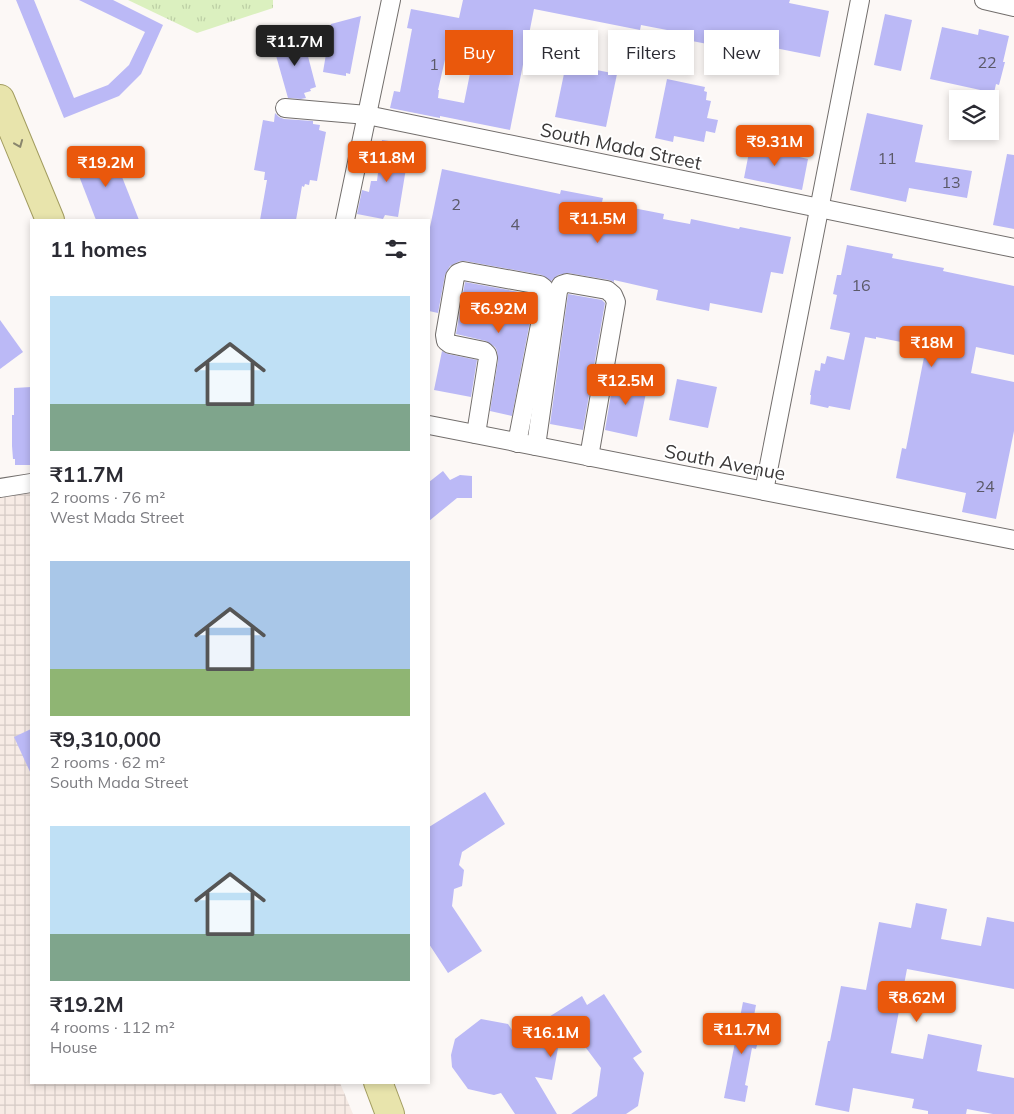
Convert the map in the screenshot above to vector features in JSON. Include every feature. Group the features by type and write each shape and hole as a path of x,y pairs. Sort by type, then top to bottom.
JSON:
{"main road":[{"path":"0,99 50,219"},
{"path":"376,1084 383,1114"},
{"path":"377,1084 390,1114"}],"street":[{"path":"345,219 390,0"},
{"path":"764,491 860,0"},
{"path":"984,0 1014,7"},
{"name":"South Mada Street","path":"285,108 367,115 1014,248"},
{"path":"476,434 488,358 487,354 484,351 450,344 446,340 445,335 455,277 458,272 463,271 540,285 544,288 546,294 517,442"},
{"path":"536,446 558,291 561,285 567,282 607,290 613,295 616,302 589,457"},
{"name":"South Avenue","path":"430,425 1014,540"},
{"path":"0,488 30,482"}],"shaded area":[{"path":"30,492 30,1084 340,1084 353,1114 0,1114 0,496"}],"green space":[{"path":"128,0 273,0 273,8 197,33"}],"building":[{"path":"16,0 34,0 74,98 108,85 129,65 145,32 79,0 113,0 163,25 141,74 119,96 64,118"},
{"path":"463,0 790,0 789,3 829,11 820,57 779,49 779,30 704,30 704,43 694,41 694,30 667,30 641,25 640,30 534,9 530,30 523,30 523,64 510,130 390,108 394,91 400,92 412,29 407,28 411,9 459,18"},
{"path":"885,14 912,20 901,71 874,65"},
{"path":"361,16 350,74 346,73 346,76 323,72 331,24"},
{"path":"942,27 978,35 979,29 1009,36 999,85 996,84 995,90 980,90 930,79"},
{"path":"292,35 294,41 304,41 316,87 304,93 306,98 301,99 288,98 275,52 279,50 275,39"},
{"path":"598,70 608,72 608,75 617,75 606,127 555,117 564,75 598,75"},
{"path":"667,79 705,87 704,91 707,92 706,100 711,101 707,118 718,120 715,133 706,131 704,142 674,136 673,142 655,138"},
{"path":"275,113 284,119 313,121 313,124 320,125 319,130 326,132 317,181 310,180 309,185 305,184 304,187 302,186 296,219 260,219 267,180 264,180 265,172 254,170 263,120 274,122"},
{"path":"867,113 923,125 915,162 972,171 967,198 909,188 906,202 850,190"},
{"path":"382,140 410,144 398,217 385,215 383,219 357,214 362,190 369,192 371,181 377,181"},
{"path":"751,142 770,145 769,148 792,152 791,155 808,159 802,190 744,178"},
{"path":"111,149 139,219 96,219 74,163"},
{"path":"1007,154 1014,155 1014,229 993,225"},
{"path":"442,169 560,194 561,190 603,198 602,202 664,214 663,219 690,224 691,219 791,237 783,274 771,272 762,313 710,303 709,311 656,300 658,290 614,280 614,282 568,273 558,275 551,281 542,275 460,261 450,266 445,275 438,313 430,311 430,227"},
{"path":"847,245 893,254 892,258 944,268 943,271 1014,286 1014,355 976,347 971,373 1014,382 1014,431 996,519 962,512 966,493 896,478 902,448 906,449 926,347 876,337 876,339 865,337 850,410 810,404 815,370 820,371 821,363 825,364 827,356 844,360 850,333 830,329 837,295 833,294 837,275 841,275"},
{"path":"465,282 535,295 512,416 490,411 498,360 495,347 486,341 456,334"},
{"path":"568,294 602,300 605,303 583,430 550,424"},
{"path":"0,320 23,352 0,369"},
{"path":"442,351 477,360 471,397 434,390"},
{"path":"614,376 648,383 637,437 605,430"},
{"path":"677,379 717,387 708,428 669,420"},
{"path":"30,387 30,465 15,465 15,459 13,459 12,415 14,415 14,388"},
{"path":"443,471 450,480 460,475 472,476 472,498 457,498 430,520 430,481"},
{"path":"30,729 30,772 14,737"},
{"path":"485,792 505,824 462,852 459,865 464,870 462,886 454,889 452,906 482,951 448,973 430,946 430,826"},
{"path":"916,903 947,909 941,939 981,946 987,917 1014,922 1014,989 907,969 891,1053 923,1059 928,1034 982,1045 977,1071 1014,1078 1014,1114 993,1114 967,1109 966,1114 928,1114 928,1111 912,1108 914,1099 853,1088 849,1112 815,1105 841,986 866,990 879,922 911,928"},
{"path":"604,994 642,1052 633,1058 644,1073 638,1106 626,1114 571,1114 597,1096 601,1068 583,1044 569,1041 558,1048 552,1080 535,1077 557,1114 515,1114 501,1093 494,1095 468,1089 452,1067 451,1055 455,1039 481,1019 508,1024 514,1033 530,1022 533,1027 582,996 587,1005"},
{"path":"743,1002 756,1005 751,1032 760,1034 756,1049 752,1048 745,1085 748,1086 745,1102 724,1098"}]}
